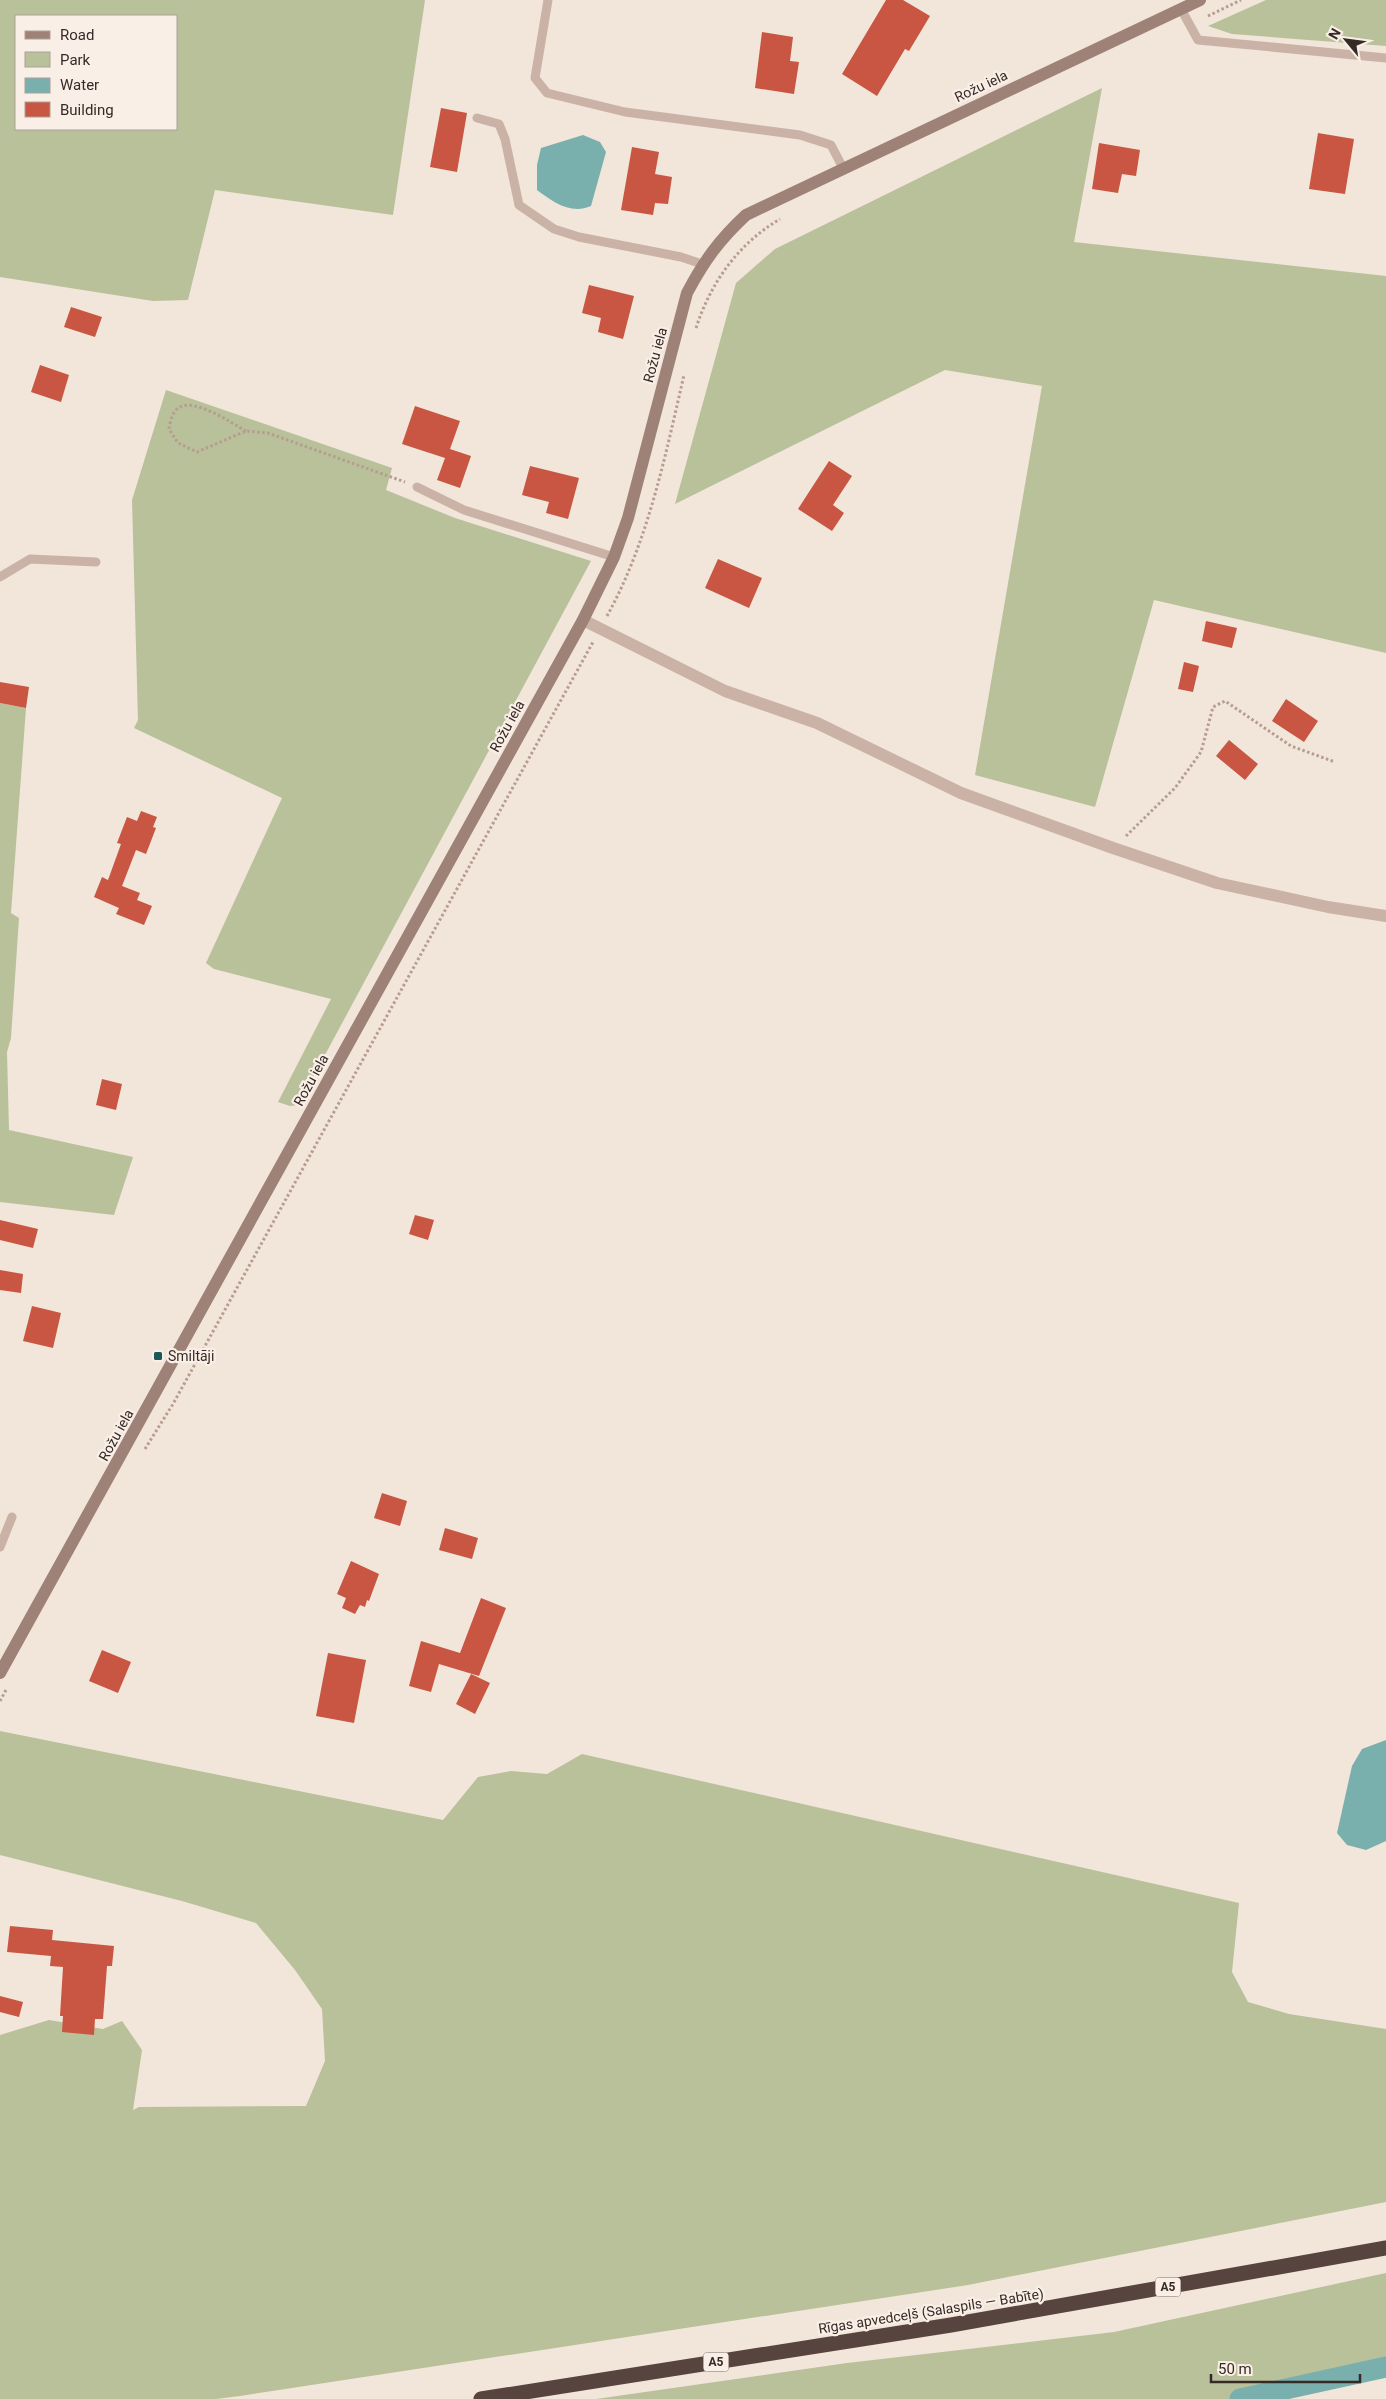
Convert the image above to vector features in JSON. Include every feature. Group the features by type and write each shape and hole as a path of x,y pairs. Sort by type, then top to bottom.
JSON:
{"highway":[{"name":"Rīgas apvedceļš (Salaspils — Babīte)","path":"481,2399 951,2325 1386,2248"}],"street":[{"name":"Rožu iela","path":"0,1673 583,620 614,557 628,518 687,293 702,264 721,238 746,215 1200,0"},
{"path":"583,620 725,691 817,723 961,793 1217,883 1328,907 1386,916"}],"lane":[{"path":"548,0 535,78 546,93 625,112 800,135 831,145 843,168"},
{"path":"1182,9 1198,40 1386,58"},
{"path":"477,118 499,124 505,139 519,205 554,229 579,237 681,257 702,264"},
{"path":"417,487 464,510 614,557"},
{"path":"0,577 30,559 96,562"},
{"path":"0,1546 12,1516"}],"path":[{"path":"1190,25 1241,0"},
{"path":"695,331 712,288 726,268 761,230 784,216"},
{"path":"142,1453 173,1404 600,629 631,566 644,531 686,367"},
{"path":"246,431 198,452 178,443 169,429 172,416 178,408 191,405 212,412 246,431 268,434 417,487"},
{"path":"1113,848 1175,788 1201,752 1213,707 1225,701 1292,746 1335,762"},
{"path":"0,1701 10,1683"}],"green space":[{"path":"0,0 425,0 393,215 215,190 188,300 153,301 0,277"},
{"path":"1266,0 1386,0 1386,46 1232,34 1208,26"},
{"path":"1102,88 1074,242 1386,276 1386,653 1154,600 1095,807 975,775 1042,386 945,370 675,504 736,283 775,249"},
{"path":"166,390 392,468 386,490 455,518 591,561 298,1105 290,1106 278,1102 331,999 214,969 206,963 282,798 134,728 138,720 132,500"},
{"path":"0,703 26,708 11,913 19,918 11,1038 7,1052 9,1130 133,1157 114,1215 0,1202"},
{"path":"0,1731 443,1820 478,1777 511,1771 547,1774 582,1754 1239,1903 1232,1972 1248,2002 1289,2014 1386,2029 1386,2202 968,2285 240,2396 216,2399 0,2399 0,2035 49,2020 103,2029 122,2021 142,2050 133,2110 139,2107 306,2106 325,2061 322,2009 295,1970 256,1923 182,1901 0,1855"},
{"path":"1386,2273 1386,2376 1280,2399 596,2399 847,2363 1114,2332"}],"water":[{"path":"583,135 600,142 606,152 591,206 576,209 569,208 556,203 537,190 537,165 541,148"},
{"path":"1386,1740 1386,1841 1366,1850 1347,1845 1337,1833 1352,1766 1362,1749"}],"building":[{"path":"886,0 903,0 930,16 909,51 905,49 877,96 842,74"},
{"path":"762,32 793,37 790,61 799,62 794,94 755,88"},
{"path":"441,108 467,113 457,172 430,167"},
{"path":"1318,133 1354,139 1345,194 1309,189"},
{"path":"1099,143 1140,150 1136,176 1122,174 1118,193 1092,189"},
{"path":"632,147 659,152 655,174 672,177 668,204 655,203 653,215 621,210"},
{"path":"589,285 634,296 623,339 598,332 601,318 582,313"},
{"path":"71,307 102,317 95,337 64,327"},
{"path":"40,365 69,375 61,402 31,392"},
{"path":"415,406 460,421 450,449 471,456 460,488 437,480 445,458 402,444"},
{"path":"829,461 852,476 833,505 844,513 832,531 798,509"},
{"path":"530,466 579,478 568,519 546,513 549,502 522,495"},
{"path":"718,559 762,578 749,608 705,588"},
{"path":"1206,621 1237,628 1232,648 1202,641"},
{"path":"1184,662 1199,666 1193,692 1178,689"},
{"path":"0,682 29,687 26,708 0,703"},
{"path":"1286,699 1318,721 1304,742 1272,721"},
{"path":"1229,740 1258,764 1245,780 1216,756"},
{"path":"141,811 157,817 153,827 156,828 146,854 136,850 122,886 140,893 137,900 152,906 144,925 116,914 119,908 94,897 102,877 108,880 121,844 117,843 127,817 137,821"},
{"path":"102,1079 122,1084 116,1110 96,1105"},
{"path":"415,1215 434,1220 428,1240 409,1234"},
{"path":"0,1220 38,1229 33,1248 0,1240"},
{"path":"0,1270 23,1274 21,1293 0,1290"},
{"path":"32,1306 61,1313 53,1348 23,1341"},
{"path":"382,1493 407,1501 400,1526 374,1518"},
{"path":"445,1528 478,1538 472,1559 439,1550"},
{"path":"351,1561 379,1574 369,1601 367,1600 365,1607 360,1605 355,1614 342,1608 346,1598 337,1594"},
{"path":"481,1598 506,1608 479,1676 439,1664 431,1692 409,1686 421,1641 460,1653"},
{"path":"102,1650 131,1662 118,1693 89,1681"},
{"path":"328,1653 366,1660 354,1723 316,1716"},
{"path":"471,1674 490,1683 475,1714 456,1704"},
{"path":"10,1926 53,1930 52,1940 114,1946 112,1966 107,1966 103,2019 95,2019 94,2035 62,2032 63,2016 60,2016 63,1967 50,1966 51,1956 7,1952"},
{"path":"0,1996 23,2002 19,2017 0,2012"}],"waterway":[{"path":"1240,2399 1386,2367"}],"place":[{"name":"Smiltāji","path":"158,1356"}]}
